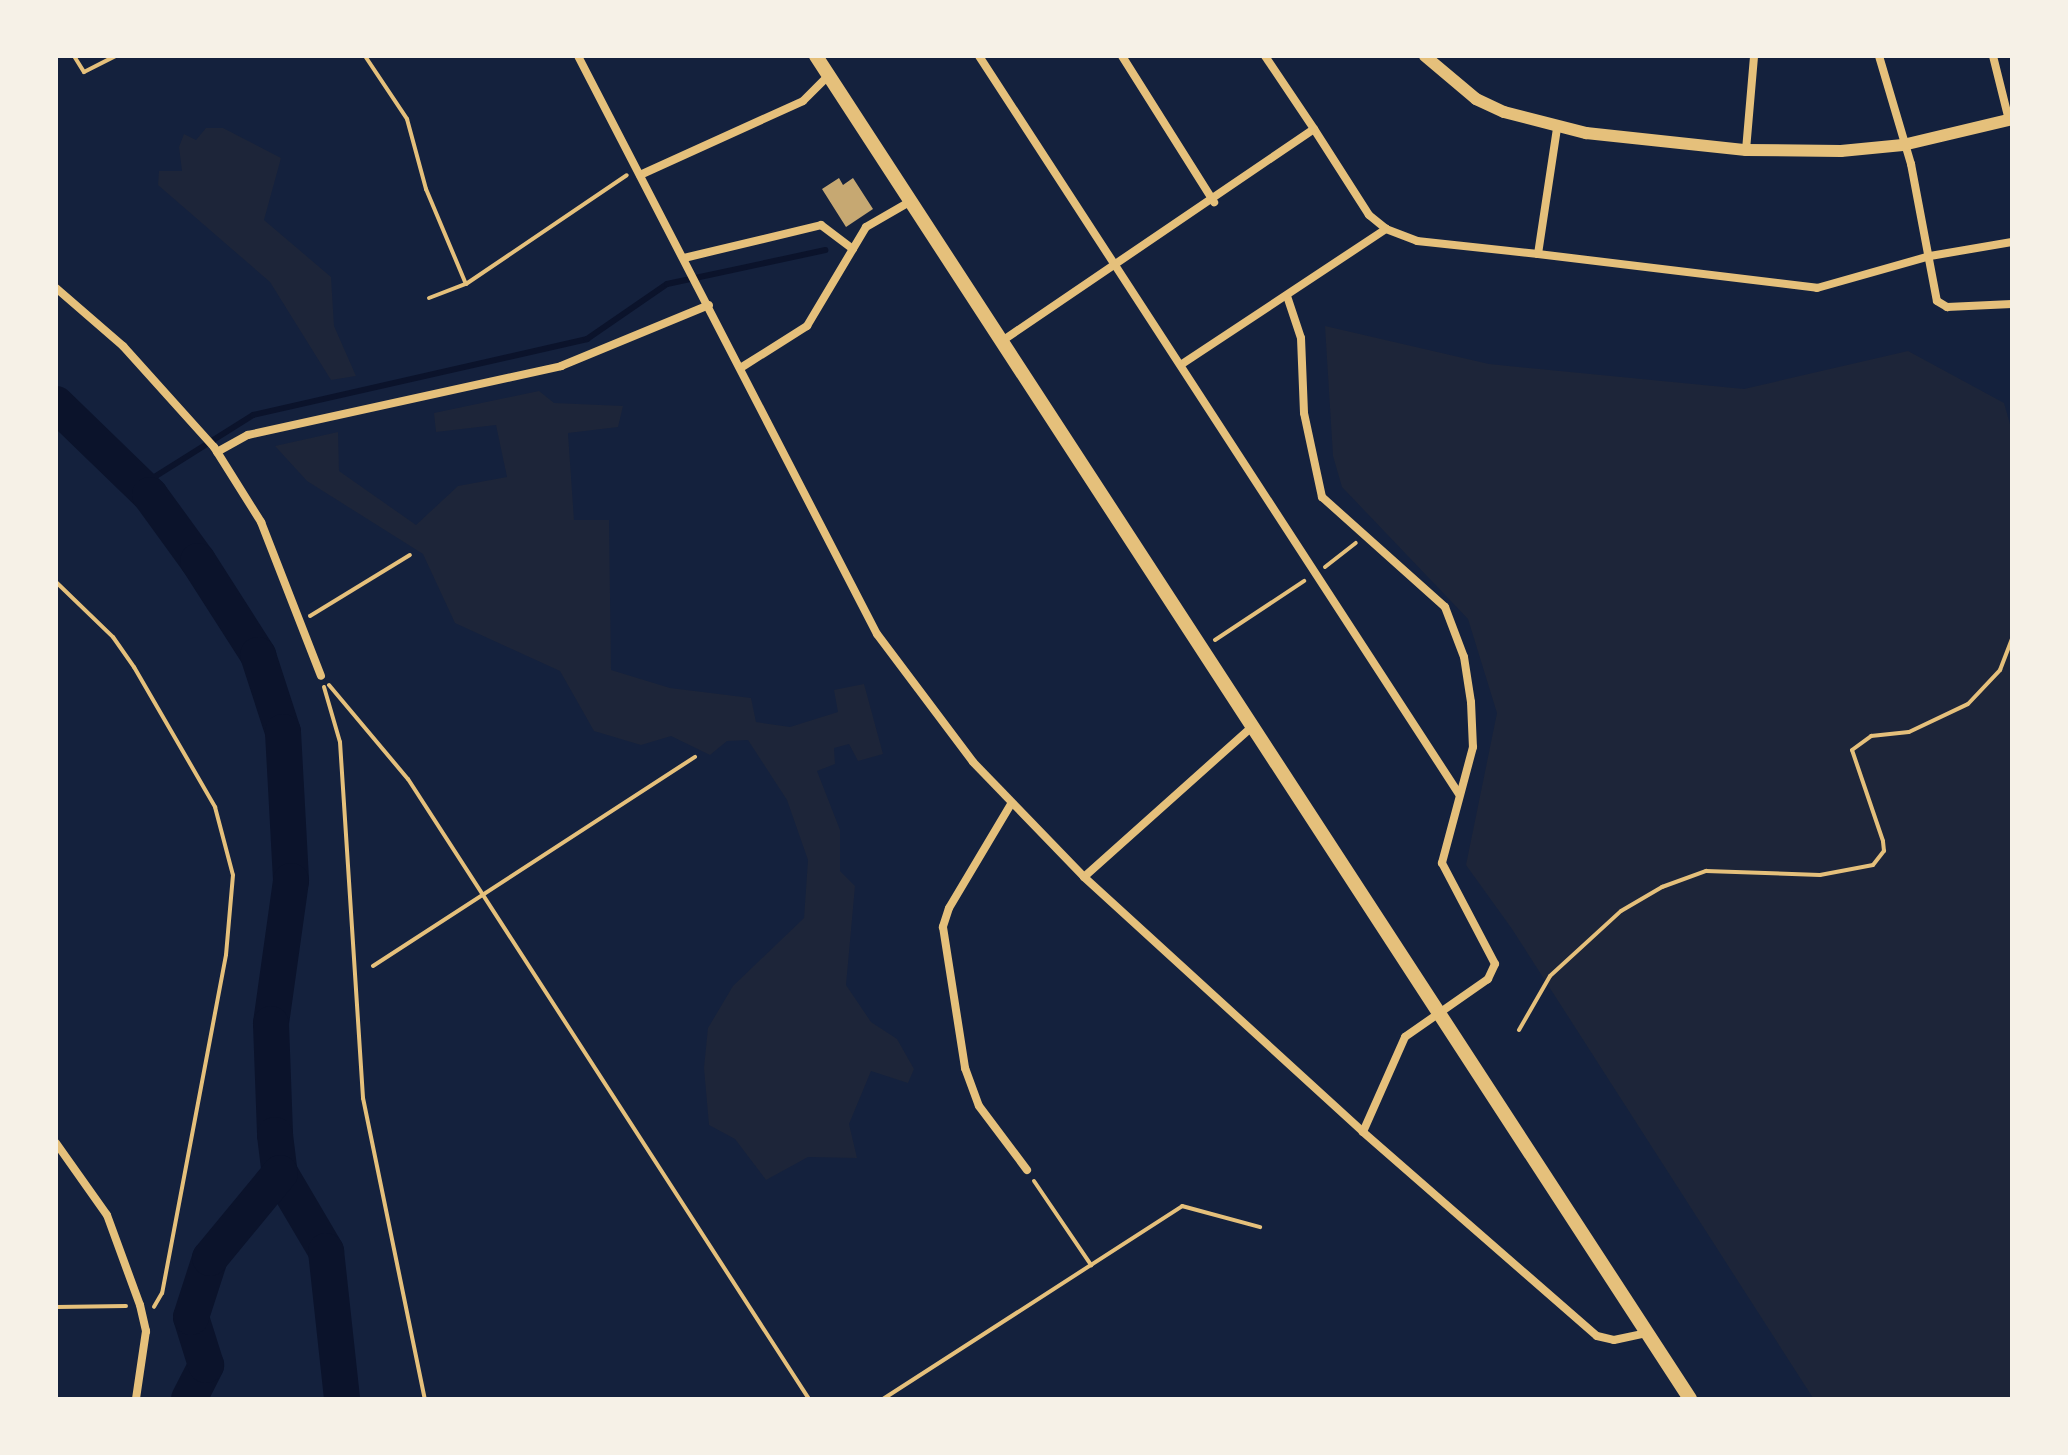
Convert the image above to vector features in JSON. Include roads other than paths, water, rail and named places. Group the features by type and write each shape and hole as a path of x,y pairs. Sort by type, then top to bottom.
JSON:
{"main road":[{"path":"816,56 1690,1399"}],"street":[{"path":"578,56 742,367 877,634 1011,804 1084,877 1363,1132 1597,1336 1614,1340 1646,1333"},
{"path":"979,56 1459,794"},
{"path":"1122,56 1214,202"},
{"path":"1265,56 1369,215 1386,229 1417,241 1817,288 1930,256 2012,242"},
{"path":"1425,56 1476,99 1557,129 1746,150 1903,145 2010,119 1993,56"},
{"path":"1746,150 1754,56"},
{"path":"1879,56 1930,256 1937,301 1947,307 2012,304"},
{"path":"638,171 803,101 829,75"},
{"path":"1002,341 1214,202 1314,129"},
{"path":"1538,254 1557,129"},
{"path":"742,367 807,326 866,227 911,201"},
{"path":"684,258 821,225 853,249"},
{"path":"1182,364 1386,229"},
{"path":"56,288 123,346 215,450 261,522 321,676"},
{"path":"1287,296 1301,338 1304,413 1322,497 1445,607 1455,628 1471,702 1473,747 1459,794 1443,870 1495,964 1488,979 1437,1012 1401,1044 1363,1132"},
{"path":"215,450 248,435 561,366 709,305"},
{"path":"1084,877 1253,726"},
{"path":"1011,804 949,908 943,927 965,1068 979,1106 1027,1170"},
{"path":"56,1143 107,1215 140,1305 146,1331 136,1399"}],"waterway":[{"path":"140,486 253,415 587,339 667,284 825,250"},
{"path":"56,404 150,495 198,561 258,655 283,732 291,881 271,1024 275,1135 280,1173 326,1251 342,1399"},
{"path":"189,1399 206,1365 191,1317 210,1258 280,1173"}]}
